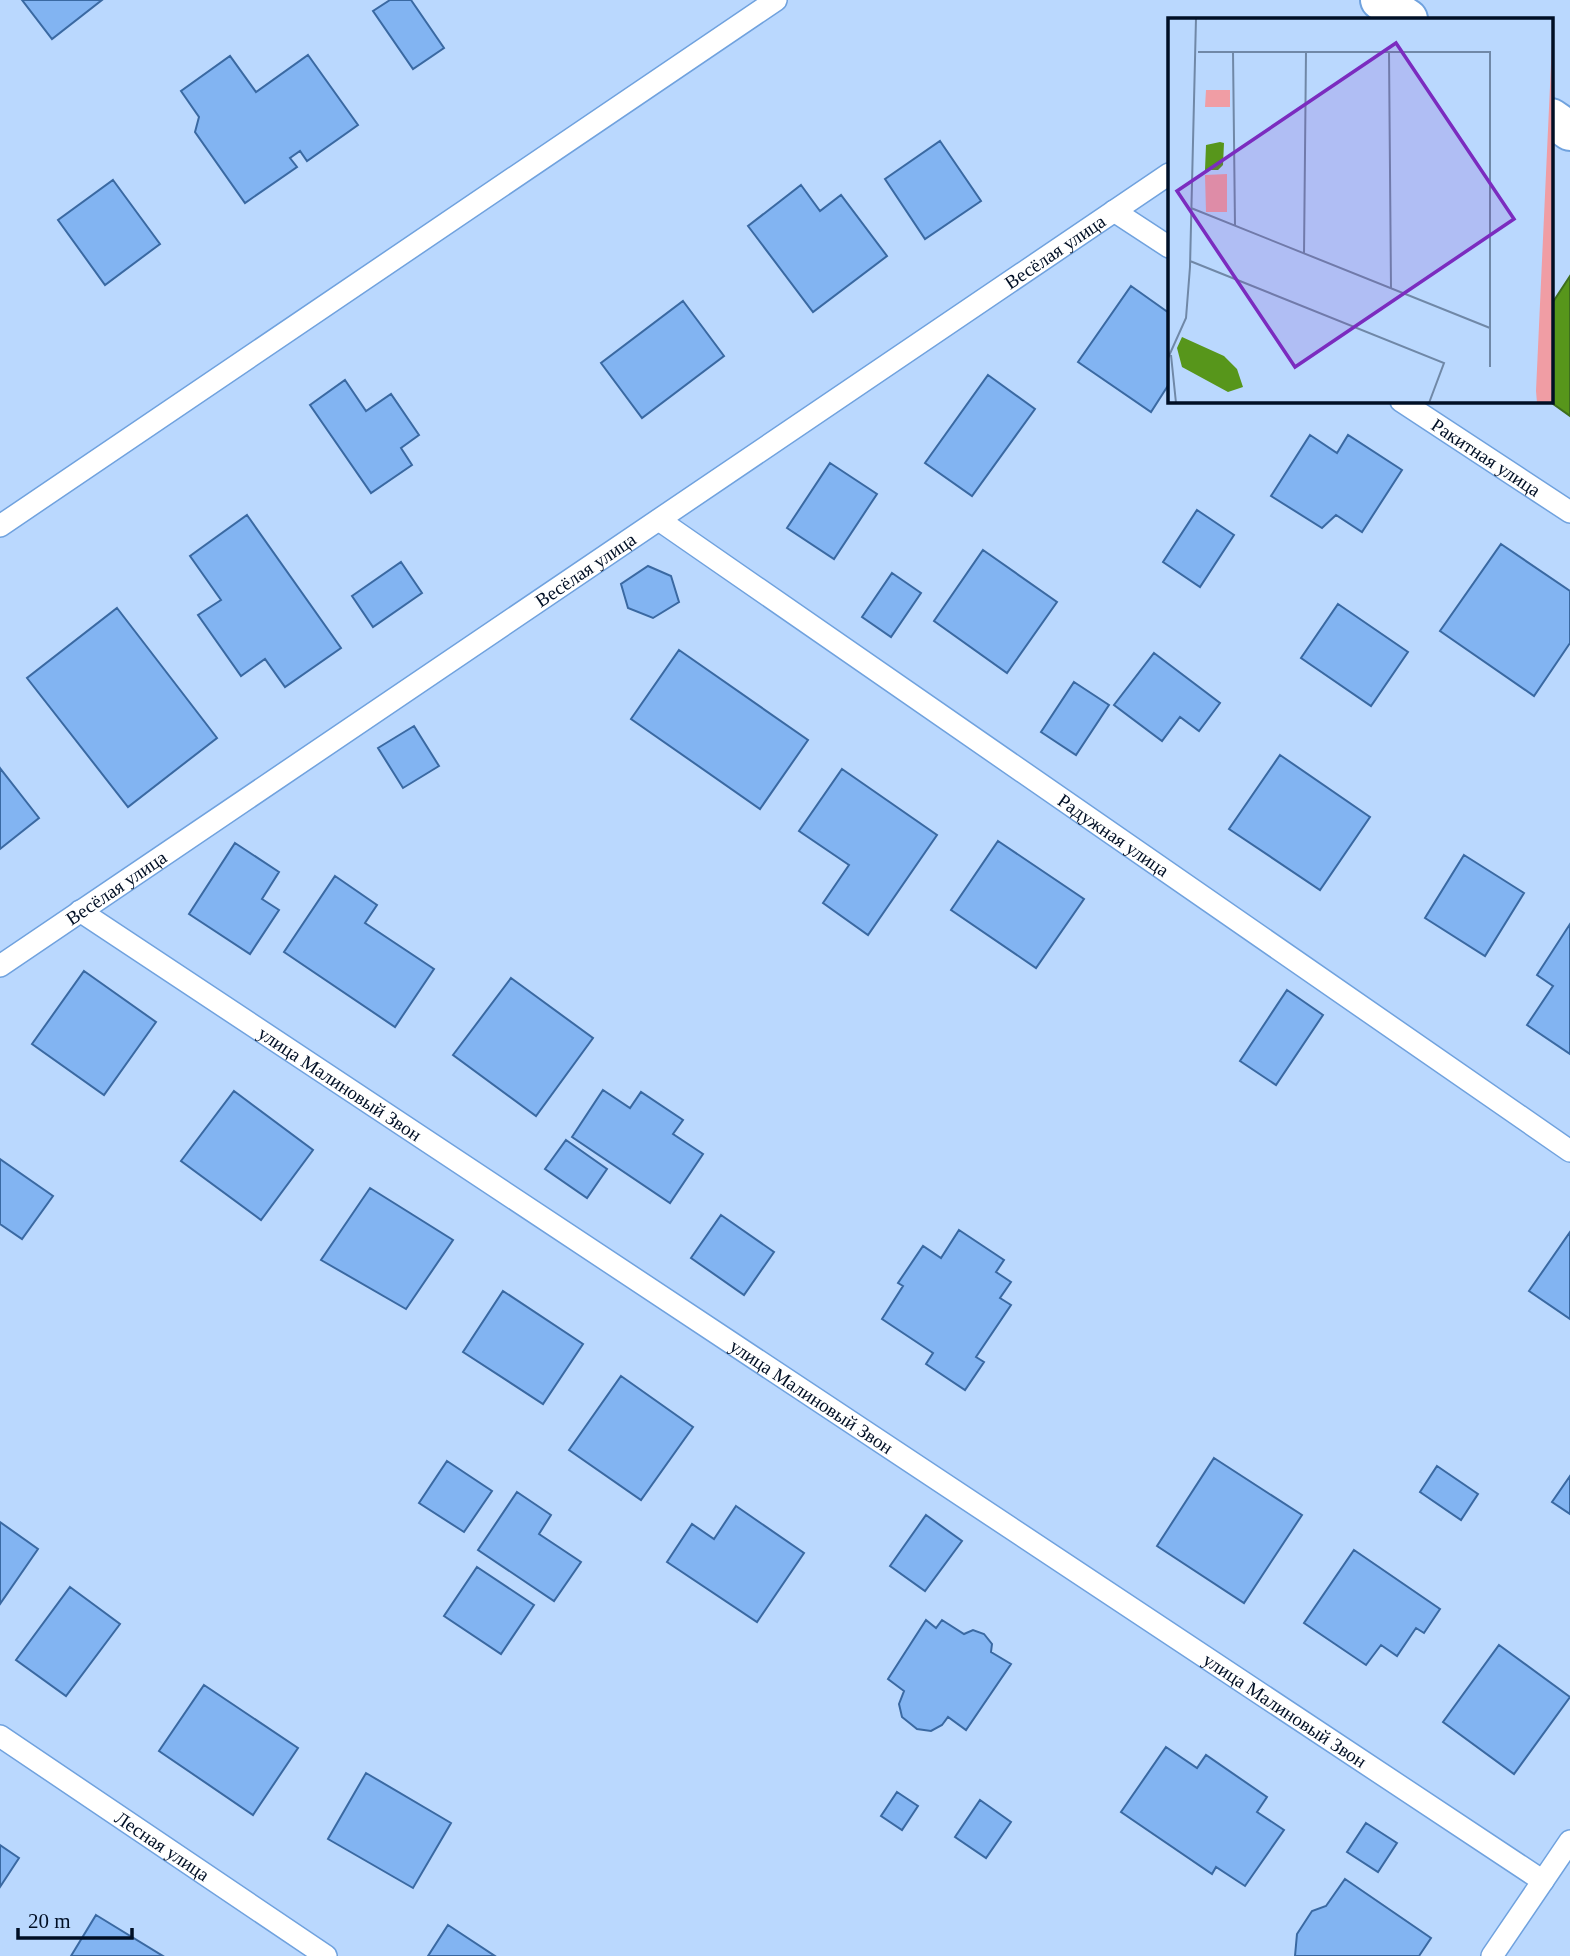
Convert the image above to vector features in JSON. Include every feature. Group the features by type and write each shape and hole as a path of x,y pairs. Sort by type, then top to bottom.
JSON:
{"street":[{"path":"1552,119 1570,131"}],"lane":[{"path":"0,526 776,0"},
{"name":"Весёлая улица","path":"0,966 1168,174"},
{"path":"1114,211 1168,246"},
{"name":"Ракитная улица","path":"1403,402 1570,512"},
{"name":"Радужная улица","path":"659,520 1570,1151"},
{"name":"улица Малиновый Звон","path":"80,911 1542,1881"},
{"name":"Лесная улица","path":"0,1736 326,1956"},
{"path":"1492,1956 1570,1840"}],"shaded area":[{"path":"1570,276 1570,416 1550,402 1552,303"}],"building":[{"path":"22,0 102,0 52,39"},
{"path":"390,0 411,0 444,48 413,69 373,11"},
{"path":"308,55 358,125 307,161 300,151 290,158 297,167 245,203 195,132 199,117 181,91 230,56 256,92"},
{"path":"940,141 981,201 925,239 885,179"},
{"path":"113,180 160,244 105,285 58,220"},
{"path":"801,185 820,211 841,195 887,256 813,312 748,226"},
{"path":"1131,286 1168,312 1168,386 1151,412 1078,362"},
{"path":"683,301 724,356 642,418 601,363"},
{"path":"988,375 1035,409 972,496 925,463"},
{"path":"345,380 366,411 391,394 419,435 401,448 412,465 371,493 310,405"},
{"path":"1310,435 1337,453 1348,435 1402,470 1362,532 1336,515 1322,528 1271,496"},
{"path":"830,463 877,494 834,559 787,528"},
{"path":"1197,510 1234,535 1200,587 1163,562"},
{"path":"247,515 341,648 285,687 265,659 241,676 198,615 221,600 190,556"},
{"path":"1501,544 1570,591 1570,643 1534,696 1440,631"},
{"path":"983,550 1057,602 1007,673 934,621"},
{"path":"401,562 422,593 373,627 352,596"},
{"path":"648,566 671,576 679,602 653,618 628,608 621,584"},
{"path":"892,573 921,593 891,637 862,617"},
{"path":"1338,604 1408,652 1371,706 1301,658"},
{"path":"117,608 217,738 128,807 27,678"},
{"path":"679,650 808,740 760,809 631,719"},
{"path":"1154,653 1220,703 1199,731 1180,717 1162,741 1114,705"},
{"path":"1074,682 1109,705 1076,755 1041,732"},
{"path":"414,726 439,766 403,788 378,748"},
{"path":"1280,755 1370,817 1320,890 1229,829"},
{"path":"0,768 39,818 0,849"},
{"path":"842,769 937,835 868,935 823,903 849,865 799,831"},
{"path":"998,841 1084,899 1036,968 951,910"},
{"path":"235,843 279,872 262,899 279,910 250,954 189,914"},
{"path":"1464,855 1524,893 1485,956 1425,918"},
{"path":"335,876 377,905 365,923 434,969 395,1027 284,952"},
{"path":"1570,924 1570,1054 1527,1025 1553,986 1537,975"},
{"path":"84,971 156,1022 104,1095 32,1044"},
{"path":"511,978 593,1038 536,1116 453,1055"},
{"path":"1287,990 1323,1015 1276,1085 1240,1061"},
{"path":"603,1090 630,1108 641,1092 683,1120 673,1134 703,1154 670,1203 572,1137"},
{"path":"234,1091 313,1150 261,1220 181,1161"},
{"path":"566,1140 607,1169 587,1198 545,1169"},
{"path":"0,1159 53,1196 22,1239 0,1224"},
{"path":"370,1188 453,1240 406,1309 321,1260"},
{"path":"721,1215 774,1252 744,1295 691,1258"},
{"path":"959,1230 1004,1260 996,1272 1011,1282 1000,1298 1011,1305 976,1357 984,1362 965,1390 926,1364 933,1353 882,1319 903,1286 898,1283 923,1246 941,1258"},
{"path":"1570,1232 1570,1319 1529,1291"},
{"path":"503,1291 583,1344 543,1404 463,1352"},
{"path":"621,1376 693,1427 641,1500 569,1450"},
{"path":"1214,1458 1302,1515 1244,1603 1157,1546"},
{"path":"447,1461 492,1491 464,1532 419,1503"},
{"path":"1437,1466 1478,1494 1461,1520 1420,1492"},
{"path":"1570,1476 1570,1514 1552,1502"},
{"path":"517,1492 551,1515 539,1534 581,1562 554,1601 478,1550"},
{"path":"736,1506 804,1553 757,1622 667,1562 692,1524 714,1539"},
{"path":"926,1515 962,1541 925,1591 890,1566"},
{"path":"0,1522 38,1549 0,1604"},
{"path":"1354,1550 1440,1609 1424,1633 1416,1628 1397,1656 1381,1645 1366,1665 1304,1623"},
{"path":"477,1567 534,1605 501,1654 444,1616"},
{"path":"70,1587 120,1624 66,1696 16,1660"},
{"path":"926,1620 936,1628 942,1620 964,1634 973,1630 984,1634 992,1644 991,1652 1011,1664 966,1730 948,1717 942,1725 931,1731 917,1729 902,1717 899,1704 904,1691 888,1679"},
{"path":"1499,1645 1570,1697 1514,1774 1443,1722"},
{"path":"204,1685 298,1748 253,1815 159,1751"},
{"path":"1166,1747 1197,1768 1206,1755 1267,1797 1257,1812 1284,1830 1245,1886 1216,1867 1212,1874 1121,1812"},
{"path":"366,1773 451,1823 413,1888 328,1839"},
{"path":"897,1792 918,1806 902,1830 881,1816"},
{"path":"980,1800 1011,1822 986,1858 955,1837"},
{"path":"1366,1823 1397,1843 1378,1872 1347,1852"},
{"path":"0,1845 19,1858 0,1887"},
{"path":"1345,1879 1431,1938 1419,1956 1295,1956 1297,1934 1312,1911 1326,1906"},
{"path":"96,1915 163,1956 71,1956"},
{"path":"448,1925 495,1956 428,1956"}]}
